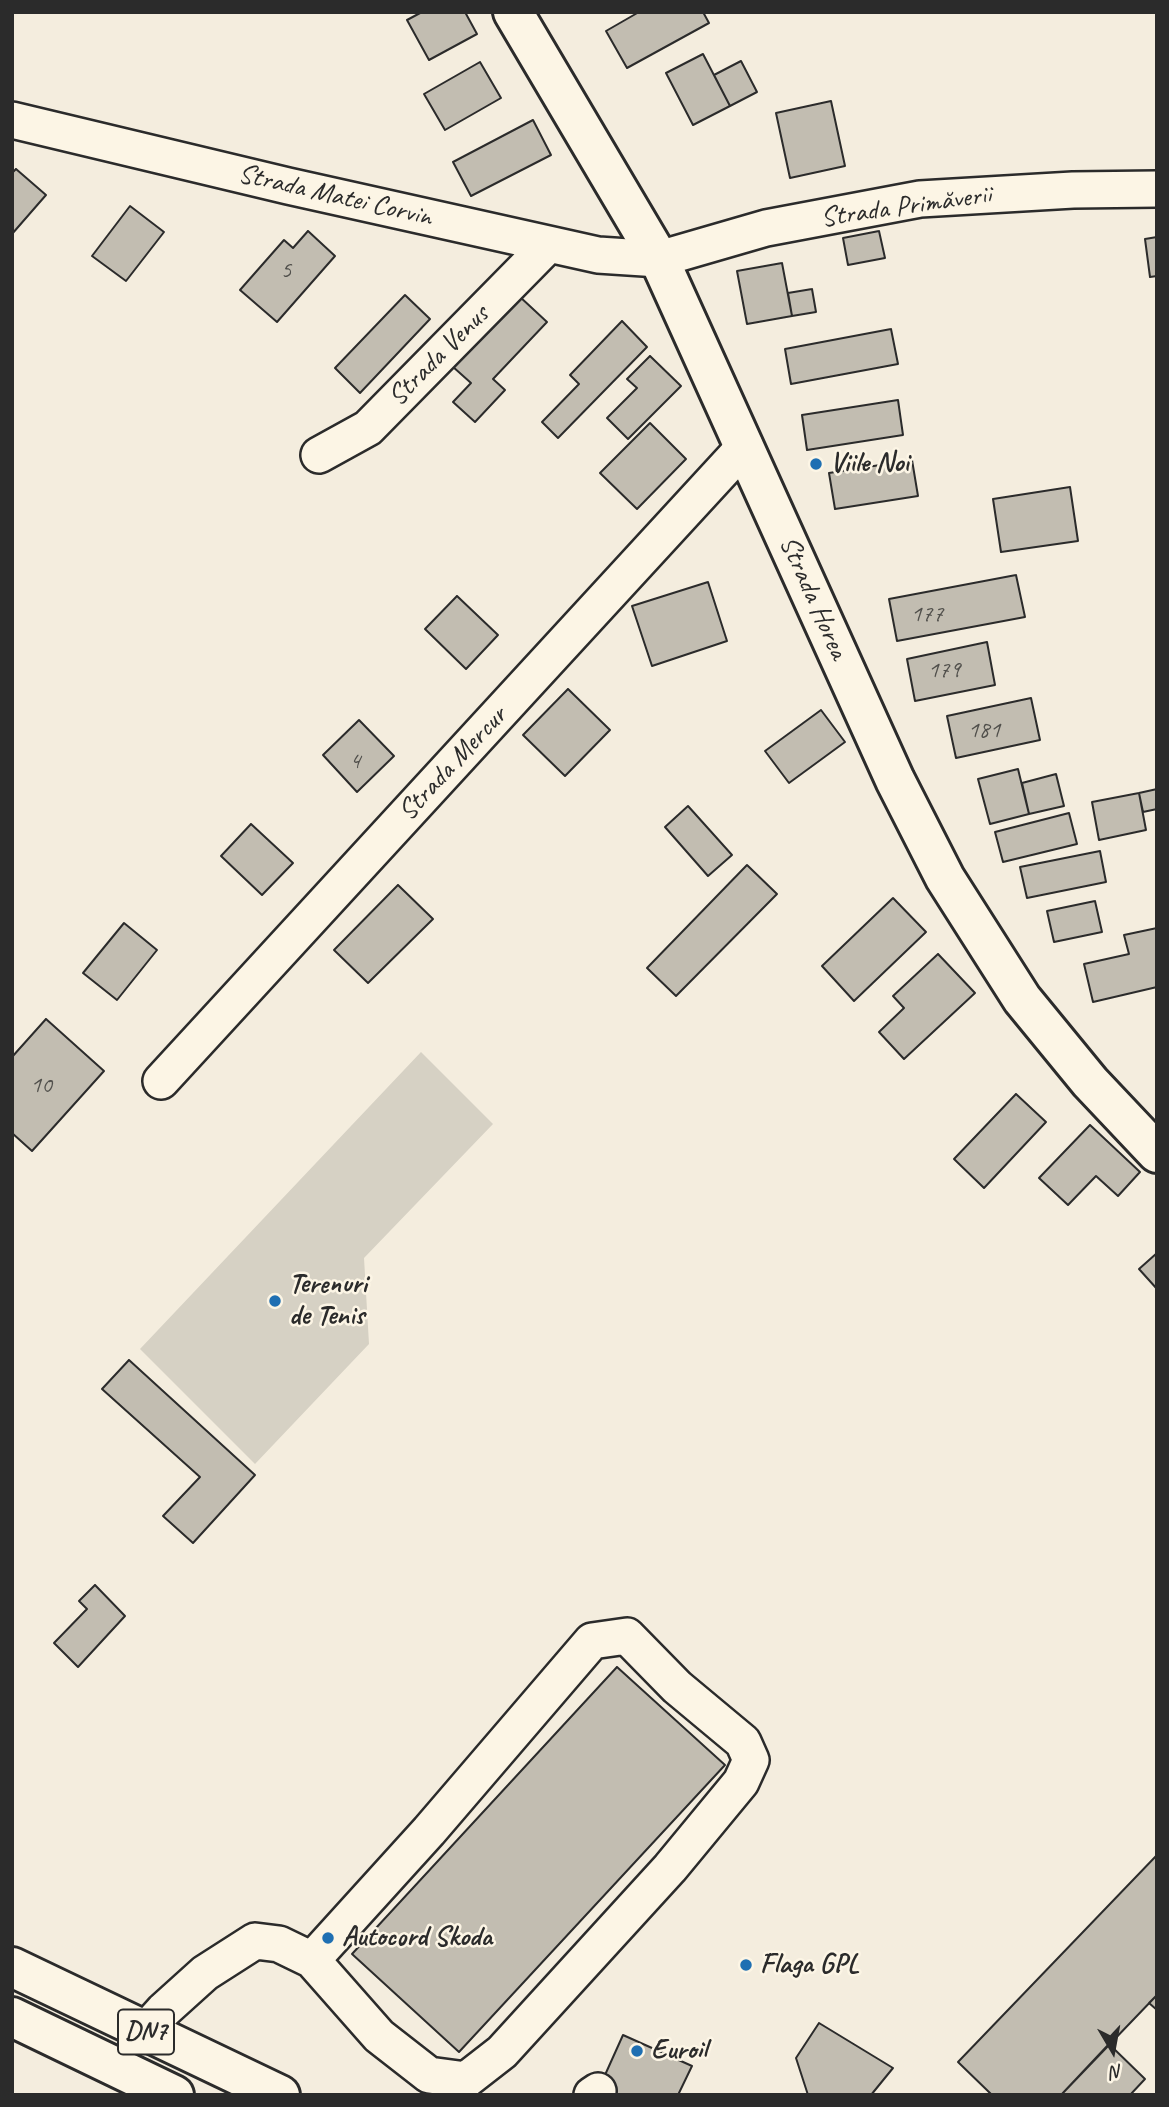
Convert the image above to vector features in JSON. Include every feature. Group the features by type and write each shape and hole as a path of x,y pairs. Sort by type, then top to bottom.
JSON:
{"main road":[{"name":"Strada Horea","path":"513,12 659,259 895,780 945,878 1022,999 1090,1082 1157,1153"},
{"name":"DN7","path":"12,1967 280,2095"},
{"name":"DN7","path":"12,2017 174,2095"}],"street":[{"name":"Strada Matei Corvin","path":"12,120 548,245 598,255 659,259"},
{"name":"Strada Primăverii","path":"659,259 766,228 920,199 1073,190 1157,189"},
{"name":"Strada Venus","path":"319,455 368,428 548,245"},
{"name":"Strada Mercur","path":"161,1081 745,446"},
{"path":"145,2031 205,1973 255,1941 279,1944 312,1959 379,2036 429,2076 466,2080 502,2052 670,1868 741,1782 751,1760 743,1742 677,1687 626,1636 592,1641 429,1831 312,1959"}],"shaded area":[{"name":"Terenuri de Tenis","path":"421,1052 493,1124 364,1258 369,1344 255,1464 140,1349"}],"building":[{"path":"422,12 465,12 477,34 429,60 407,20"},
{"path":"639,12 703,12 709,23 627,68 606,31"},
{"path":"703,54 730,106 693,125 666,73"},
{"path":"741,61 757,92 730,106 714,75"},
{"path":"480,62 501,98 445,130 424,94"},
{"path":"831,101 845,166 790,178 776,113"},
{"path":"533,120 551,155 471,196 453,162"},
{"path":"16,169 46,195 12,234 12,173"},
{"path":"130,206 164,232 126,281 92,256"},
{"path":"308,231 335,256 277,322 240,290 284,240 293,248"},
{"path":"879,231 885,258 848,265 843,238"},
{"path":"1157,237 1157,276 1150,277 1145,239"},
{"path":"782,263 792,316 747,324 737,271"},
{"path":"812,289 816,312 792,316 788,293"},
{"path":"405,295 430,319 360,393 335,368"},
{"path":"519,296 547,322 493,379 505,390 475,422 453,402 471,383 452,366"},
{"path":"622,321 647,347 558,438 542,422 579,384 570,375"},
{"path":"891,329 898,364 791,384 785,349"},
{"path":"650,356 681,386 628,439 607,418 637,388 627,379"},
{"path":"898,400 903,435 807,450 802,415"},
{"path":"650,423 686,459 637,509 600,473"},
{"path":"912,460 918,496 835,509 829,473"},
{"path":"1070,487 1078,541 1001,552 993,499"},
{"path":"1016,575 1025,617 897,641 889,599"},
{"path":"708,582 727,641 652,666 632,606"},
{"path":"457,596 498,635 466,669 425,629"},
{"path":"987,642 995,685 915,701 907,659"},
{"path":"568,689 610,730 565,776 523,735"},
{"path":"1031,698 1040,740 956,758 947,716"},
{"path":"821,710 845,742 789,783 765,751"},
{"path":"359,720 394,756 357,792 323,755"},
{"path":"1018,769 1029,814 990,824 978,779"},
{"path":"1056,774 1064,806 1029,814 1022,783"},
{"path":"1157,789 1157,809 1143,812 1139,793"},
{"path":"1139,793 1146,830 1099,840 1092,802"},
{"path":"688,806 732,855 708,876 665,827"},
{"path":"1069,813 1077,844 1003,862 995,832"},
{"path":"251,824 293,863 262,895 221,856"},
{"path":"1100,851 1106,882 1027,898 1020,867"},
{"path":"747,865 777,894 676,996 647,968"},
{"path":"398,885 433,919 368,983 334,950"},
{"path":"893,898 926,932 854,1001 822,966"},
{"path":"1095,901 1102,932 1054,942 1047,911"},
{"path":"124,923 157,950 117,1000 83,973"},
{"path":"1157,928 1157,987 1093,1002 1084,964 1129,954 1124,935"},
{"path":"938,954 975,993 904,1059 879,1032 904,1008 893,996"},
{"path":"46,1019 104,1071 32,1151 12,1133 12,1057"},
{"path":"1016,1094 1046,1122 984,1188 954,1159"},
{"path":"1090,1125 1140,1172 1118,1196 1096,1176 1068,1205 1039,1178"},
{"path":"1157,1253 1157,1289 1139,1269"},
{"path":"129,1360 255,1475 193,1543 163,1516 200,1477 102,1389"},
{"path":"95,1585 125,1616 78,1667 54,1643 87,1609 79,1601"},
{"path":"617,1667 725,1765 459,2052 352,1954"},
{"path":"1157,1855 1157,1995 1061,2095 992,2095 958,2062"},
{"path":"1157,1995 1157,2010 1149,2003"},
{"path":"819,2023 893,2068 871,2095 808,2095 796,2058"},
{"name":"Euroil","path":"623,2035 692,2066 678,2095 596,2095"},
{"path":"1109,2044 1145,2079 1130,2095 1061,2095"}],"place":[{"name":"Viile Noi","path":"816,464"},
{"name":"Terenuri de Tenis","path":"275,1301"},
{"name":"Autocord Skoda","path":"328,1938"},
{"name":"Flaga GPL","path":"746,1965"},
{"name":"Euroil","path":"637,2051"}]}
